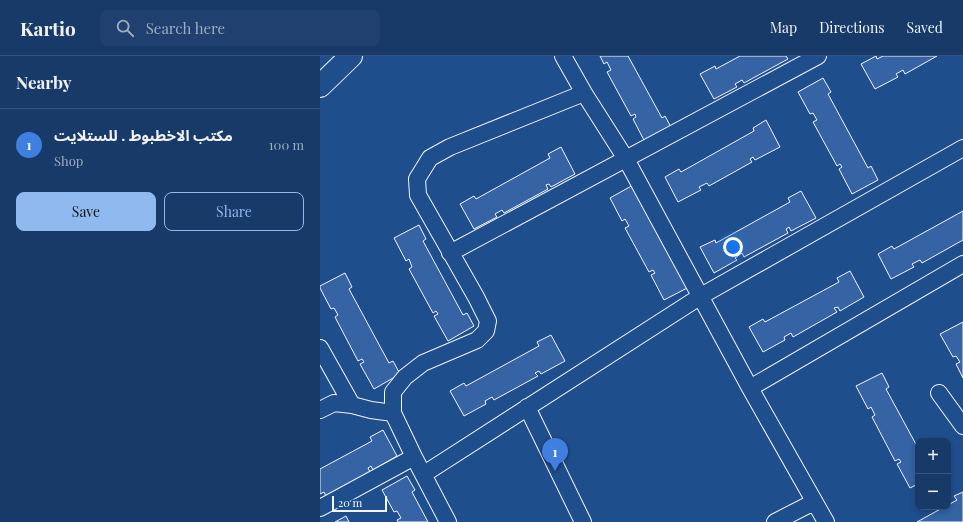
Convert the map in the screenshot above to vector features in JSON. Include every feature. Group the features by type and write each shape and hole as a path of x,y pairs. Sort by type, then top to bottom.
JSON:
{"main road":[{"path":"320,86 352,56"}],"street":[{"path":"563,56 584,93 626,159 750,388 826,522"},
{"path":"450,253 818,56"},
{"path":"448,522 393,413 393,392 405,377 423,364 477,340 486,331 488,321 418,195 417,179 430,158 450,147 584,93"},
{"path":"424,474 701,296 963,148"},
{"path":"750,388 963,264"},
{"path":"320,348 352,405"},
{"path":"938,393 963,426"},
{"path":"320,410 334,404 352,405 371,410 393,413"},
{"path":"527,407 583,522"},
{"path":"320,508 414,457"},
{"path":"775,522 814,502"}],"building":[{"path":"600,56 628,56 662,118 665,116 672,129 646,144 633,119 636,117 635,114 631,116 607,72 611,70 607,62 604,64"},
{"path":"740,56 786,56 788,59 744,83 742,80 735,84 737,87 714,99 700,74 715,66 716,69"},
{"path":"876,56 877,59 883,56 937,56 905,74 903,70 896,74 898,77 875,89 861,64"},
{"path":"823,78 831,92 828,94 868,168 871,166 878,180 852,194 839,169 842,167 840,164 837,166 813,122 817,120 813,113 810,114 798,92"},
{"path":"766,120 780,147 755,160 753,157 750,159 752,162 709,186 707,183 699,187 701,190 678,202 665,177 679,169 681,172 754,131 753,128"},
{"path":"561,147 575,174 551,187 549,184 546,185 548,189 504,213 502,210 495,214 497,217 474,229 460,204 474,196 476,199 550,158 548,154"},
{"path":"635,184 691,286 664,300 651,275 655,273 653,270 649,272 625,228 629,226 625,219 622,221 610,198"},
{"path":"801,191 816,218 791,231 789,227 786,229 788,233 744,257 742,253 735,258 737,260 714,273 700,247 715,240 716,243 790,202 788,198"},
{"path":"963,211 963,240 922,263 920,260 912,264 914,267 891,279 878,254 892,246 894,249"},
{"path":"419,225 426,239 423,241 463,315 467,313 474,326 448,341 434,316 438,314 436,311 433,313 409,269 412,267 409,259 406,261 394,238"},
{"path":"850,271 864,297 840,311 838,307 834,308 837,312 793,337 791,333 784,337 785,340 763,352 749,327 763,319 765,322 839,282 837,278"},
{"path":"345,273 352,287 349,289 389,363 393,361 400,374 374,389 360,364 364,362 362,359 358,361 335,317 338,315 334,308 331,309 320,288 320,286"},
{"path":"963,322 963,378 956,364 960,362 956,356 953,357 940,334"},
{"path":"551,335 565,361 541,374 539,371 535,373 538,376 494,400 492,397 485,401 486,404 464,416 450,391 464,383 466,386 539,346 537,342"},
{"path":"882,373 889,387 886,389 915,442 915,486 910,488 897,464 901,462 899,459 895,461 872,417 875,415 871,407 868,409 856,386"},
{"path":"383,430 397,456 373,470 371,466 368,468 370,472 326,496 324,492 320,494 320,469 372,441 370,437"},
{"path":"407,476 415,490 412,492 428,522 398,522 397,520 401,518 397,511 394,512 382,490"},
{"path":"963,492 963,522 917,522 939,510 951,510 951,503 957,500 954,496"},
{"path":"346,516 349,522 335,522"}],"place":[{"name":"مكتب الاخطبوط . للستلايت","path":"555,471"}]}
